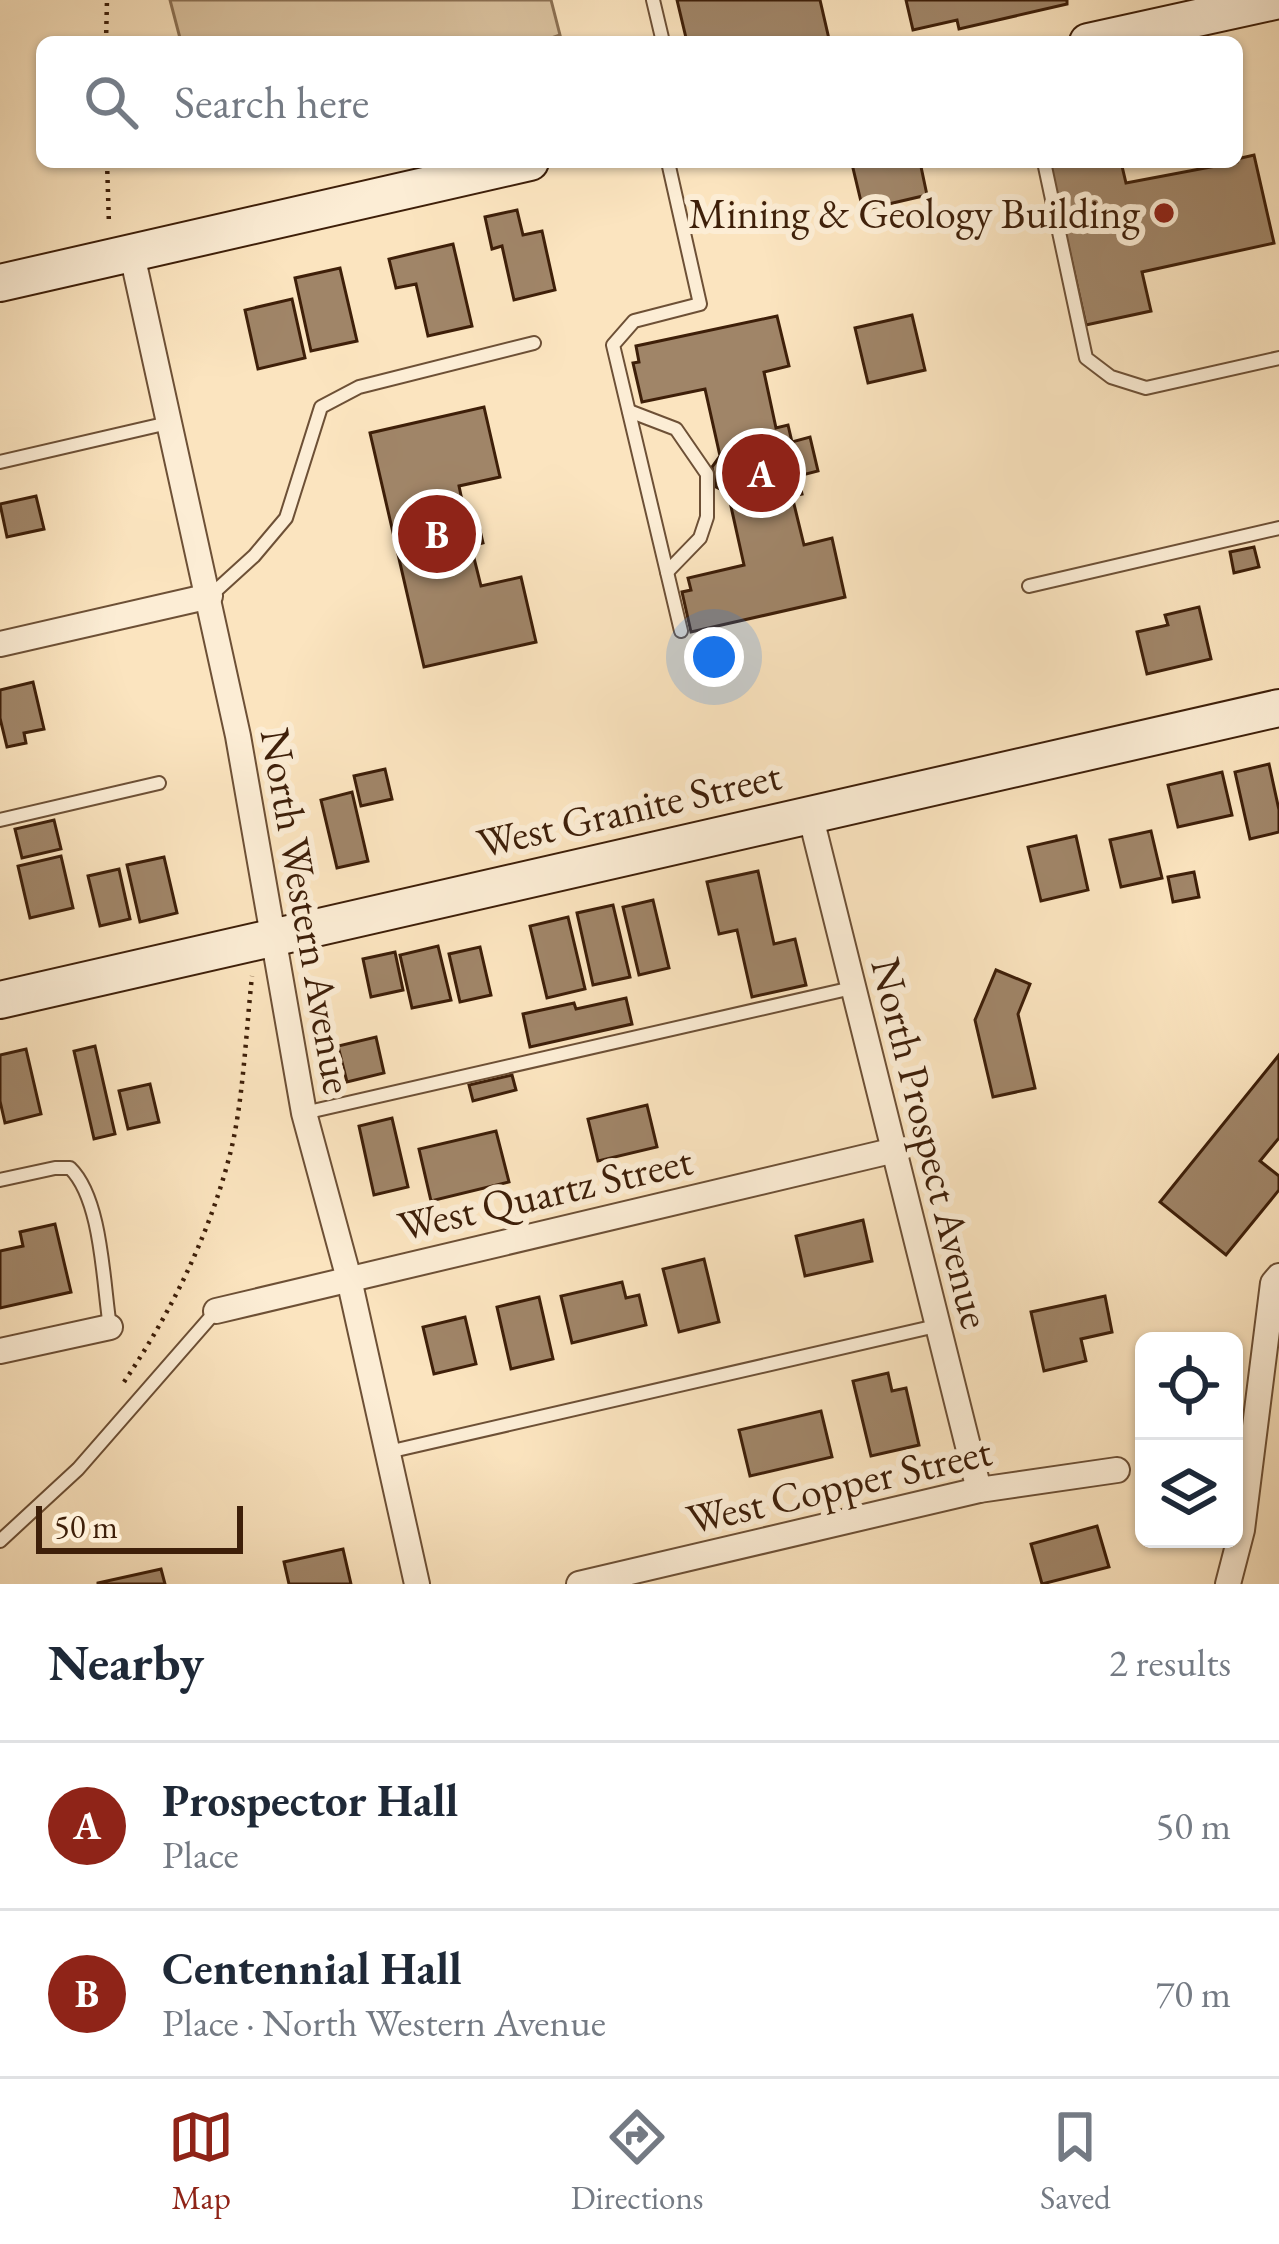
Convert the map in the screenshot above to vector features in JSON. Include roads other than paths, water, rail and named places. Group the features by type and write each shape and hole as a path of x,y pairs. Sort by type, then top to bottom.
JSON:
{"street":[{"path":"1111,36 1224,6 1279,0"},
{"path":"0,283 120,243 500,168"},
{"name":"North Western Avenue","path":"120,243 171,422 210,596 304,1113 349,1279 417,1584"},
{"path":"0,644 210,596"},
{"name":"West Granite Street","path":"0,1000 1279,708"},
{"name":"North Prospect Avenue","path":"810,814 979,1490"},
{"name":"West Quartz Street","path":"216,1311 891,1151"},
{"path":"1228,1584 1242,1530 1273,1283 1279,1276"},
{"path":"0,1351 110,1327"},
{"name":"West Copper Street","path":"579,1584 979,1490 1117,1470"}],"lane":[{"path":"653,0 662,36"},
{"path":"669,168 700,304 634,321 613,345 681,631"},
{"path":"1045,168 1087,358 1111,377 1146,388 1279,358"},
{"path":"210,596 286,518 321,407 358,387 534,343"},
{"path":"629,411 676,429 707,474 707,518 700,538 667,572"},
{"path":"0,462 171,422"},
{"path":"1029,586 1279,528"},
{"path":"0,820 159,783"},
{"path":"304,1113 852,988"},
{"path":"0,1180 55,1168 70,1168 80,1178 93,1220 110,1327"},
{"path":"0,1541 78,1469 216,1311"},
{"path":"387,1452 936,1326"}],"place":[{"name":"Mining & Geology Building","path":"1164,213"},
{"name":"Prospector Hall","path":"761,473"},
{"name":"Centennial Hall","path":"437,534"}]}
